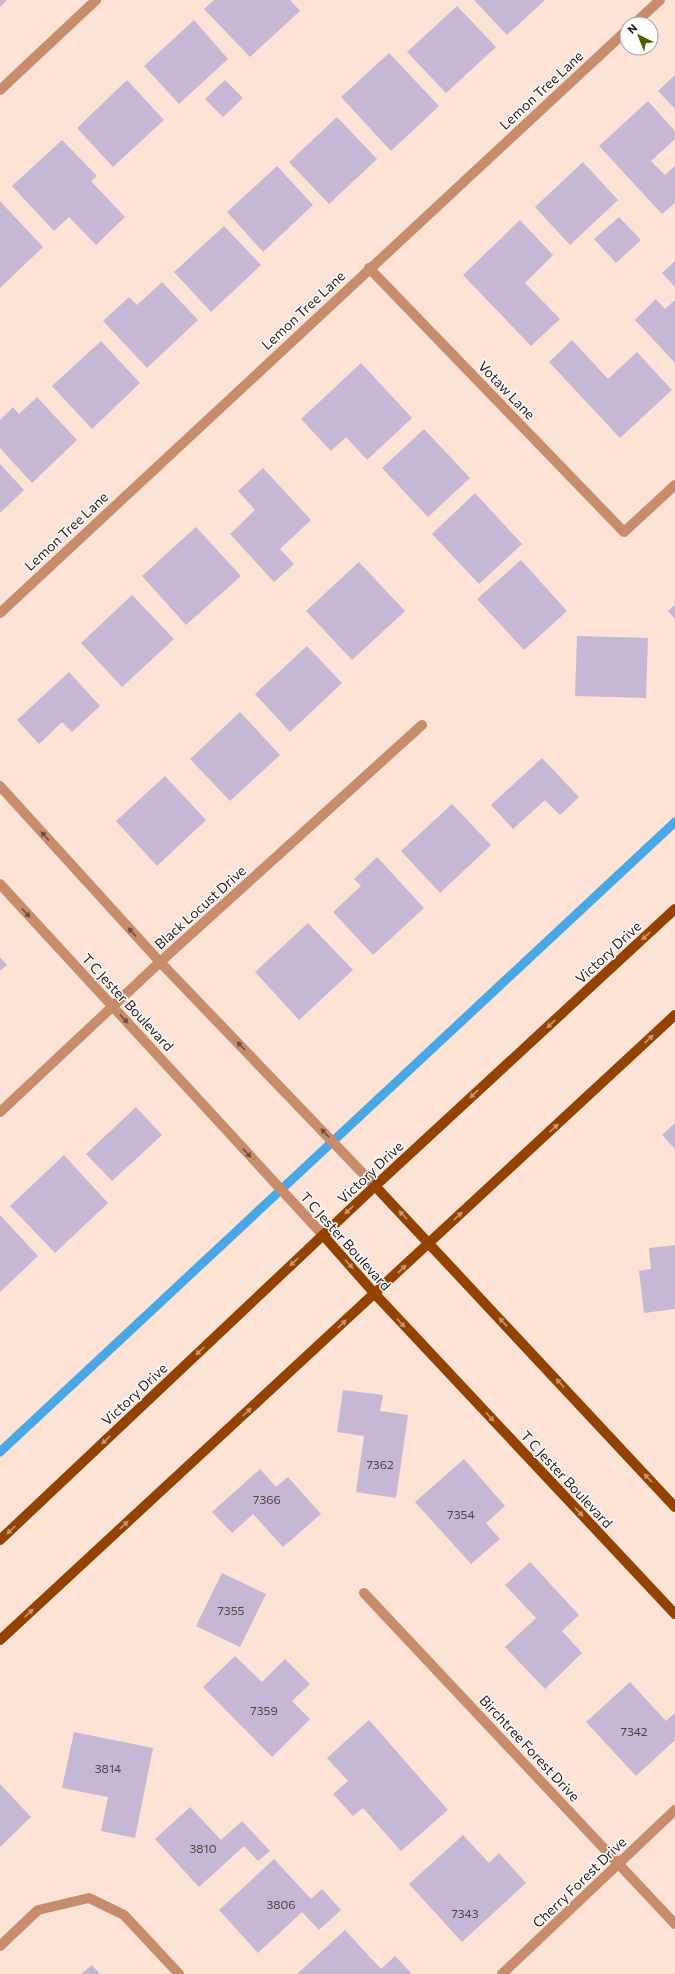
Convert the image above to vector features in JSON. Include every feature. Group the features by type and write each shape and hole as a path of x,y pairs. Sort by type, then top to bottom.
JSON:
{"main road":[{"name":"Victory Drive","path":"0,1540 375,1186 675,910"},
{"path":"0,1640 675,1015"},
{"path":"375,1186 430,1243 675,1507"},
{"name":"T C Jester Boulevard","path":"323,1235 375,1294 675,1614"}],"street":[{"path":"0,90 96,0"},
{"path":"643,16 660,0"},
{"name":"Lemon Tree Lane","path":"0,613 369,268 619,37"},
{"name":"Votaw Lane","path":"369,268 624,532 675,485"},
{"name":"Black Locust Drive","path":"0,1112 160,962 422,725"},
{"path":"0,786 160,962 375,1186"},
{"name":"T C Jester Boulevard","path":"0,884 323,1235"},
{"name":"Birchtree Forest Drive","path":"364,1593 675,1924"},
{"name":"Cherry Forest Drive","path":"502,1974 675,1810"},
{"path":"0,1946 38,1910 89,1898 124,1915 179,1974"}],"building":[{"path":"0,0 7,0 0,7"},
{"path":"214,0 290,0 300,11 250,57 204,9"},
{"path":"474,0 545,0 507,35"},
{"path":"457,6 496,47 446,93 407,52"},
{"path":"194,20 228,59 179,104 144,66"},
{"path":"389,53 439,106 391,151 341,97"},
{"path":"675,75 675,109 658,91"},
{"path":"127,80 164,120 113,167 77,128"},
{"path":"225,80 243,98 223,117 205,99"},
{"path":"648,101 675,131 675,139 651,161 665,175 675,166 675,203 662,214 599,146"},
{"path":"337,117 377,159 329,204 289,162"},
{"path":"62,140 97,176 91,181 125,217 96,245 69,217 54,231 12,186"},
{"path":"583,162 618,200 570,245 535,207"},
{"path":"277,166 313,205 263,252 227,212"},
{"path":"0,201 43,247 0,288"},
{"path":"619,217 641,240 616,263 594,239"},
{"path":"520,220 553,255 525,283 560,319 531,346 463,275"},
{"path":"224,226 261,265 211,312 174,272"},
{"path":"675,261 675,287 662,273"},
{"path":"162,282 198,320 147,368 103,321 129,297 137,305"},
{"path":"656,299 665,309 675,300 675,363 635,320"},
{"path":"572,340 608,379 637,352 672,390 620,438 549,362"},
{"path":"101,341 140,383 92,429 52,386"},
{"path":"361,363 412,418 367,460 346,437 331,451 301,419"},
{"path":"37,397 77,440 32,483 0,448 0,420 13,407 19,414"},
{"path":"424,429 470,478 428,517 382,468"},
{"path":"0,464 24,490 0,513"},
{"path":"263,468 311,520 280,549 294,564 274,582 230,534 255,510 238,491"},
{"path":"475,493 522,544 479,584 432,534"},
{"path":"196,527 241,576 186,625 142,576"},
{"path":"521,560 567,611 524,650 477,599"},
{"path":"359,562 405,611 352,660 306,611"},
{"path":"132,595 174,639 122,687 81,643"},
{"path":"675,605 675,619 668,611"},
{"path":"577,636 648,638 646,698 575,696"},
{"path":"307,646 342,683 290,732 255,694"},
{"path":"69,672 100,706 72,732 62,722 39,744 17,720"},
{"path":"240,712 280,755 230,801 190,759"},
{"path":"542,758 579,797 560,815 545,800 513,829 491,805"},
{"path":"165,776 206,820 157,866 116,821"},
{"path":"452,804 491,845 440,893 401,851"},
{"path":"377,857 424,908 373,955 333,912 361,886 354,879"},
{"path":"308,923 353,970 299,1020 255,972"},
{"path":"0,957 7,965 0,971"},
{"path":"136,1107 162,1135 112,1181 86,1154"},
{"path":"675,1123 675,1149 662,1135"},
{"path":"64,1155 108,1203 55,1253 10,1206"},
{"path":"0,1215 38,1256 0,1292"},
{"path":"675,1245 675,1309 644,1313 639,1271 651,1269 649,1248"},
{"path":"343,1390 383,1395 380,1411 408,1415 396,1498 356,1492 364,1436 337,1432"},
{"path":"464,1459 505,1506 486,1523 500,1539 471,1564 415,1502"},
{"path":"260,1469 276,1487 288,1477 321,1514 283,1547 253,1514 232,1533 212,1512"},
{"path":"530,1562 579,1615 562,1631 582,1653 545,1689 505,1647 536,1618 505,1585"},
{"path":"222,1573 266,1594 240,1647 196,1626"},
{"path":"235,1656 262,1682 285,1659 310,1684 292,1701 310,1719 272,1757 203,1687"},
{"path":"630,1682 666,1721 675,1713 675,1740 636,1776 586,1722"},
{"path":"369,1720 448,1810 401,1851 363,1808 353,1816 333,1794 348,1781 327,1758"},
{"path":"74,1732 153,1748 135,1838 101,1831 108,1797 62,1788"},
{"path":"0,1784 31,1817 0,1847"},
{"path":"190,1807 221,1840 242,1821 270,1851 258,1861 244,1846 199,1887 155,1839"},
{"path":"463,1835 489,1863 499,1853 526,1883 462,1942 409,1884"},
{"path":"274,1859 311,1899 322,1889 341,1910 319,1930 302,1912 258,1953 219,1910"},
{"path":"345,1930 381,1969 395,1956 412,1974 297,1974"},
{"path":"92,1965 100,1974 81,1974"}],"waterway":[{"path":"0,1452 675,822"}]}
